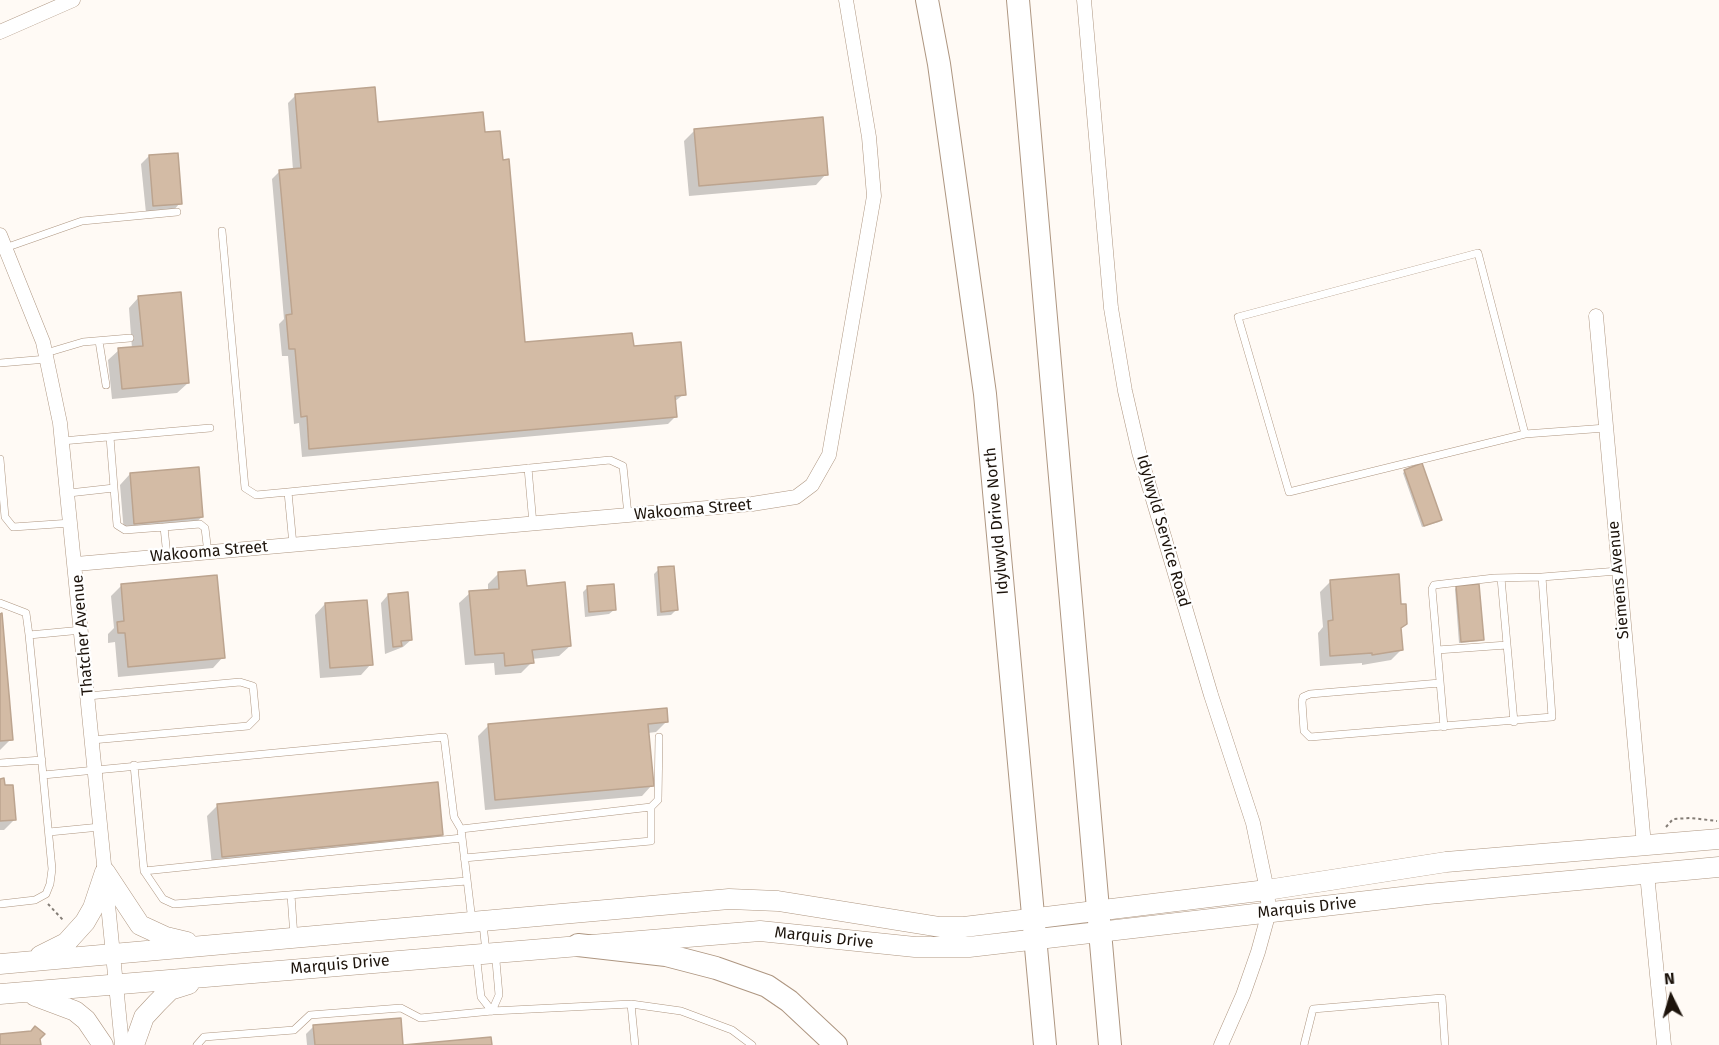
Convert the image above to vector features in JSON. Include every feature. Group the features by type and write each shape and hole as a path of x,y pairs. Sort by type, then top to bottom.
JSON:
{"highway":[{"name":"Idylwyld Drive North","path":"927,0 939,64 985,394 1045,1045"},
{"path":"1018,0 1110,1045"},
{"path":"578,945 666,955 716,968 767,986 806,1015 836,1045"}],"main road":[{"name":"Marquis Drive","path":"1099,923 1267,890 1446,862 1643,840 1719,839"},
{"path":"1643,840 1647,874"},
{"name":"Marquis Drive","path":"0,964 729,899 778,901 940,927 1034,929 1269,912 1719,867"},
{"path":"105,872 140,925 166,937 204,946"},
{"path":"24,962 57,950 74,936 93,908 105,872"},
{"name":"Marquis Drive","path":"0,994 760,931 915,947 969,947 1034,929"},
{"path":"134,1045 144,1017 171,990 217,976"},
{"path":"20,992 60,1003 75,1011 86,1020 103,1045"}],"street":[{"path":"0,32 50,4 73,0"},
{"name":"Wakooma Street","path":"76,564 628,516 775,502 796,497 812,485 829,455 874,196 870,137 846,0"},
{"name":"Idylwyld Service Road","path":"1084,0 1111,308 1125,391 1139,452 1211,695 1253,823 1267,890 1269,912 1243,995 1221,1045"},
{"name":"Thatcher Avenue","path":"3,242 46,356 62,441 72,523 122,1045"},
{"name":"Siemens Avenue","path":"1596,316 1643,840"},
{"path":"1647,874 1664,1045"}],"lane":[{"path":"3,242 82,221 177,212"},
{"path":"222,231 245,488 256,495 610,460 623,466 628,516"},
{"path":"1525,434 1478,254 1238,317 1289,492 1525,434 1606,428"},
{"path":"0,363 46,356 83,342 130,338"},
{"path":"99,341 106,385"},
{"path":"62,441 210,428"},
{"path":"110,437 117,525 125,530 200,524 205,528 208,553"},
{"path":"0,459 5,517 12,527 72,523"},
{"path":"528,468 533,524"},
{"path":"69,493 114,488"},
{"path":"288,492 293,545"},
{"path":"164,527 167,556"},
{"path":"1444,727 1432,589 1434,585 1501,578 1618,571"},
{"path":"1440,683 1304,696 1302,702 1304,731 1310,737 1547,719 1552,714 1542,577"},
{"path":"1501,578 1514,722"},
{"path":"0,603 26,613 52,869 46,894 35,900 0,904"},
{"path":"29,635 82,630"},
{"path":"1437,650 1507,645"},
{"path":"88,696 240,682 253,686 256,718 248,726 92,740"},
{"path":"43,775 444,737 454,817 461,829 467,881 486,952 496,961 499,995 492,1011"},
{"path":"461,829 651,807 658,800 659,737"},
{"path":"0,763 42,760"},
{"path":"134,765 144,871 164,899 174,904 467,881"},
{"path":"465,858 651,841 651,807"},
{"path":"49,832 100,827"},
{"path":"144,871 462,838"},
{"path":"291,895 294,938"},
{"path":"486,952 477,962 481,998 492,1011"},
{"path":"1304,1045 1313,1009 1442,998 1445,1045"},
{"path":"631,1004 635,1045"},
{"path":"197,1045 204,1037 294,1030 310,1015 401,1008 420,1018 492,1011 631,1004 681,1011 732,1030 752,1045"}],"path":[{"path":"1643,840 1659,834 1673,819 1719,821"},
{"path":"41,897 69,926"}],"building":[{"path":"375,87 378,122 483,112 485,132 500,131 503,160 509,159 525,342 632,333 634,346 681,342 686,395 675,396 677,417 309,449 307,416 301,417 295,349 289,349 286,315 292,314 279,170 301,168 295,94"},
{"path":"823,117 828,175 699,186 694,129"},
{"path":"178,153 182,204 153,206 149,155"},
{"path":"181,292 189,383 122,389 118,348 143,346 138,296"},
{"path":"1422,463 1442,520 1424,526 1404,470"},
{"path":"199,467 203,517 134,524 130,473"},
{"path":"674,566 678,610 661,612 658,567"},
{"path":"525,570 527,586 565,582 571,646 532,650 534,663 505,666 504,653 475,655 469,591 499,589 498,572"},
{"path":"1399,574 1401,604 1406,604 1407,624 1401,628 1403,650 1372,655 1372,653 1330,656 1328,621 1333,620 1330,580"},
{"path":"217,575 225,658 128,667 125,633 118,633 117,622 124,621 121,584"},
{"path":"614,584 616,610 589,612 587,586"},
{"path":"1479,584 1484,640 1461,642 1456,586"},
{"path":"408,592 412,640 401,641 402,646 393,647 388,594"},
{"path":"367,600 373,665 330,668 325,603"},
{"path":"2,613 13,740 0,741 0,614"},
{"path":"667,708 668,722 648,724 654,786 495,800 488,724"},
{"path":"4,778 5,785 13,785 16,820 0,821 0,779"},
{"path":"438,782 443,835 222,857 217,804"},
{"path":"401,1018 403,1045 315,1045 313,1025"},
{"path":"35,1026 45,1034 40,1039 41,1045 0,1045 0,1034 31,1031"},
{"path":"491,1037 492,1045 403,1045"}]}
